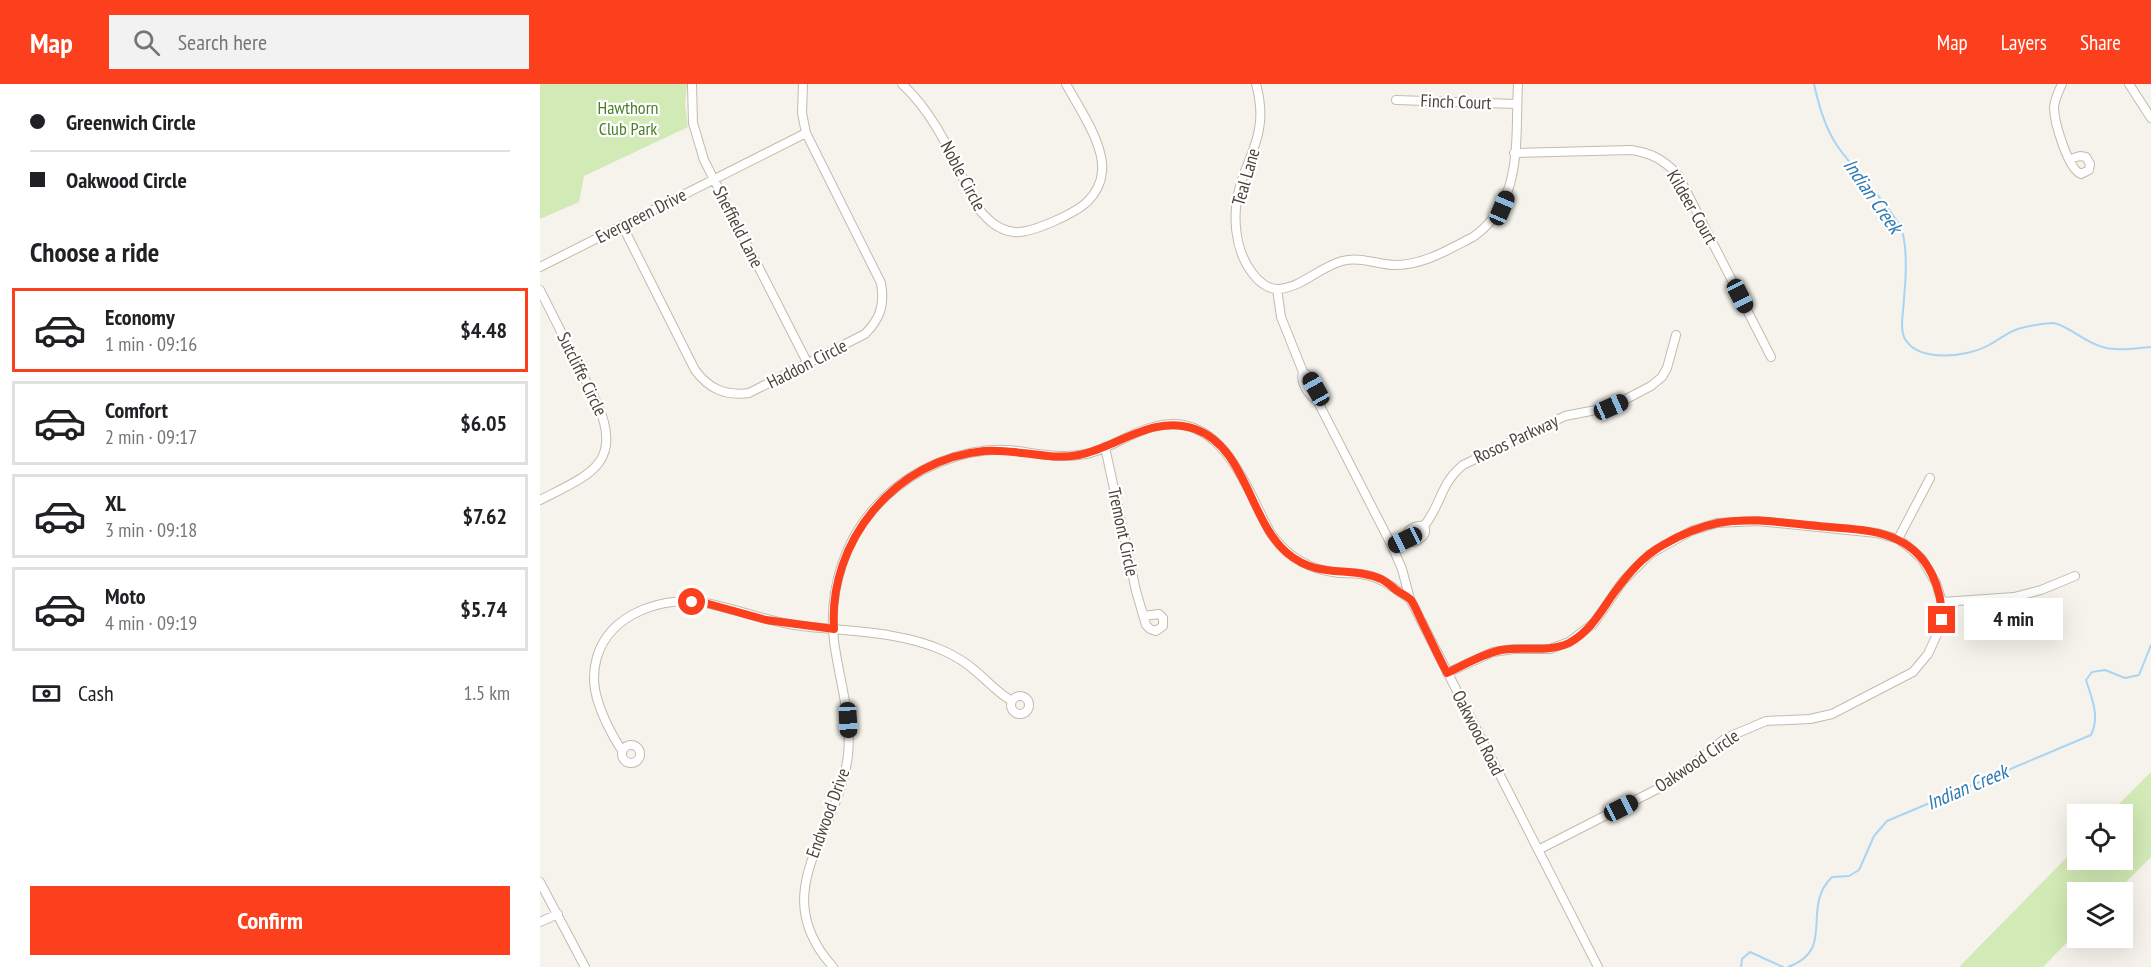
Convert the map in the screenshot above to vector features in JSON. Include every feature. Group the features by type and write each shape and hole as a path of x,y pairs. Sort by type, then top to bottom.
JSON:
{"street":[{"name":"Sheffield Lane","path":"692,84 693,123 697,142 808,364"},
{"name":"Haddon Circle","path":"622,225 695,370 713,388 730,394 749,393 865,334 879,316 883,293 877,274 806,133 802,113 803,84"},
{"name":"Noble Circle","path":"902,84 916,97 932,119 977,207 985,218 998,227 1021,232 1039,228 1087,203 1095,193 1101,178 1101,154 1066,84"},
{"name":"Teal Lane","path":"1256,84 1260,106 1260,127 1239,187 1236,214 1238,242 1254,276 1268,288 1277,289"},
{"path":"1277,289 1296,284 1342,261 1367,260 1395,265 1414,264 1473,237 1490,224 1502,208 1512,178 1518,84"},
{"path":"2061,84 2056,98 2055,119 2070,159"},
{"path":"2129,84 2151,118"},
{"name":"Finch Court","path":"1396,100 1517,104"},
{"name":"Evergreen Drive","path":"540,267 806,133"},
{"name":"Kildeer Court","path":"1514,153 1631,150 1650,154 1666,162 1678,175 1771,357"},
{"name":"Oakwood Road","path":"1277,289 1281,316 1303,372 1302,380 1308,392 1317,400 1392,546 1402,569 1410,600 1598,967"},
{"name":"Sutcliffe Circle","path":"540,290 601,411 607,427 607,436 603,455 588,474 540,500"},
{"name":"Rosos Parkway","path":"1392,546 1405,540 1410,542 1420,539 1425,533 1424,526 1431,517 1445,484 1451,475 1463,465 1565,416 1611,407 1651,386 1662,377 1667,368 1677,335"},
{"name":"Endwood Drive","path":"833,967 815,942 808,926 804,894 808,867 829,819 843,780 848,757 847,703 834,629 833,608 839,571 854,537 866,518 882,500 915,474 936,463 964,454 984,451 1007,450 1067,457 1092,452 1165,424 1179,425 1206,434 1229,455 1270,532 1288,553 1318,570 1366,574 1383,580 1410,600"},
{"name":"Tremont Circle","path":"1105,447 1129,564 1144,616"},
{"path":"1898,540 1930,478"},
{"name":"Oakwood Circle","path":"1447,673 1493,652 1514,649 1550,649 1569,642 1594,623 1623,581 1641,561 1661,546 1705,526 1731,521 1757,521 1865,531 1898,540 1910,548 1928,566 1942,602 1942,620 1934,643 1920,664 1903,679 1832,714 1810,719 1766,721 1746,729 1714,746 1692,767 1669,783 1538,850"},
{"name":"Rosos Parkway","path":"1405,540 1412,529 1419,525 1424,526"},
{"path":"1942,602 2014,597 2041,590 2075,576"},
{"path":"622,750 614,740 597,703 593,677 600,649 606,637 623,620 661,604 705,603 766,620 905,637 944,651 973,668 1012,701"},
{"path":"540,882 585,967"},
{"path":"540,922 558,914"}],"green space":[{"name":"Hawthorn Club Park","path":"540,84 687,84 685,104 688,127 584,176 579,202 540,219"},
{"path":"2151,772 2151,857 2126,882 2067,882 2067,942 2043,967 1959,967 2067,857 2067,870 2133,870 2133,804 2119,804"}],"waterway":[{"name":"Indian Creek","path":"1814,84 1823,117 1833,140 1886,205 1903,233 1906,261 1902,330 1905,339 1912,347 1932,355 1957,355 1980,349 2017,329 2053,323 2065,327 2091,343 2106,348 2151,347"},
{"name":"Indian Creek","path":"1788,967 1803,960 1811,950 1815,939 1819,902 1823,889 1832,877 1849,876 1859,870 1874,836 1887,821 2091,735 2095,714 2086,680 2092,672 2105,670 2125,678 2139,675 2151,645"},
{"name":"Indian Creek","path":"1741,967 1742,959 1750,952 1783,967"}],"route":[{"path":"692,602 705,603 766,620 834,629 834,601 839,571 854,537 866,518 882,500 915,474 936,463 964,454 984,451 1007,450 1067,457 1092,452 1165,424 1194,428 1224,448 1270,532 1278,544 1299,561 1318,570 1366,574 1383,580 1410,600 1447,673 1493,652 1514,649 1550,649 1569,642 1594,623 1623,581 1650,554 1691,531 1731,521 1757,521 1865,531 1898,540 1910,548 1928,566 1942,602 1942,620"}]}
